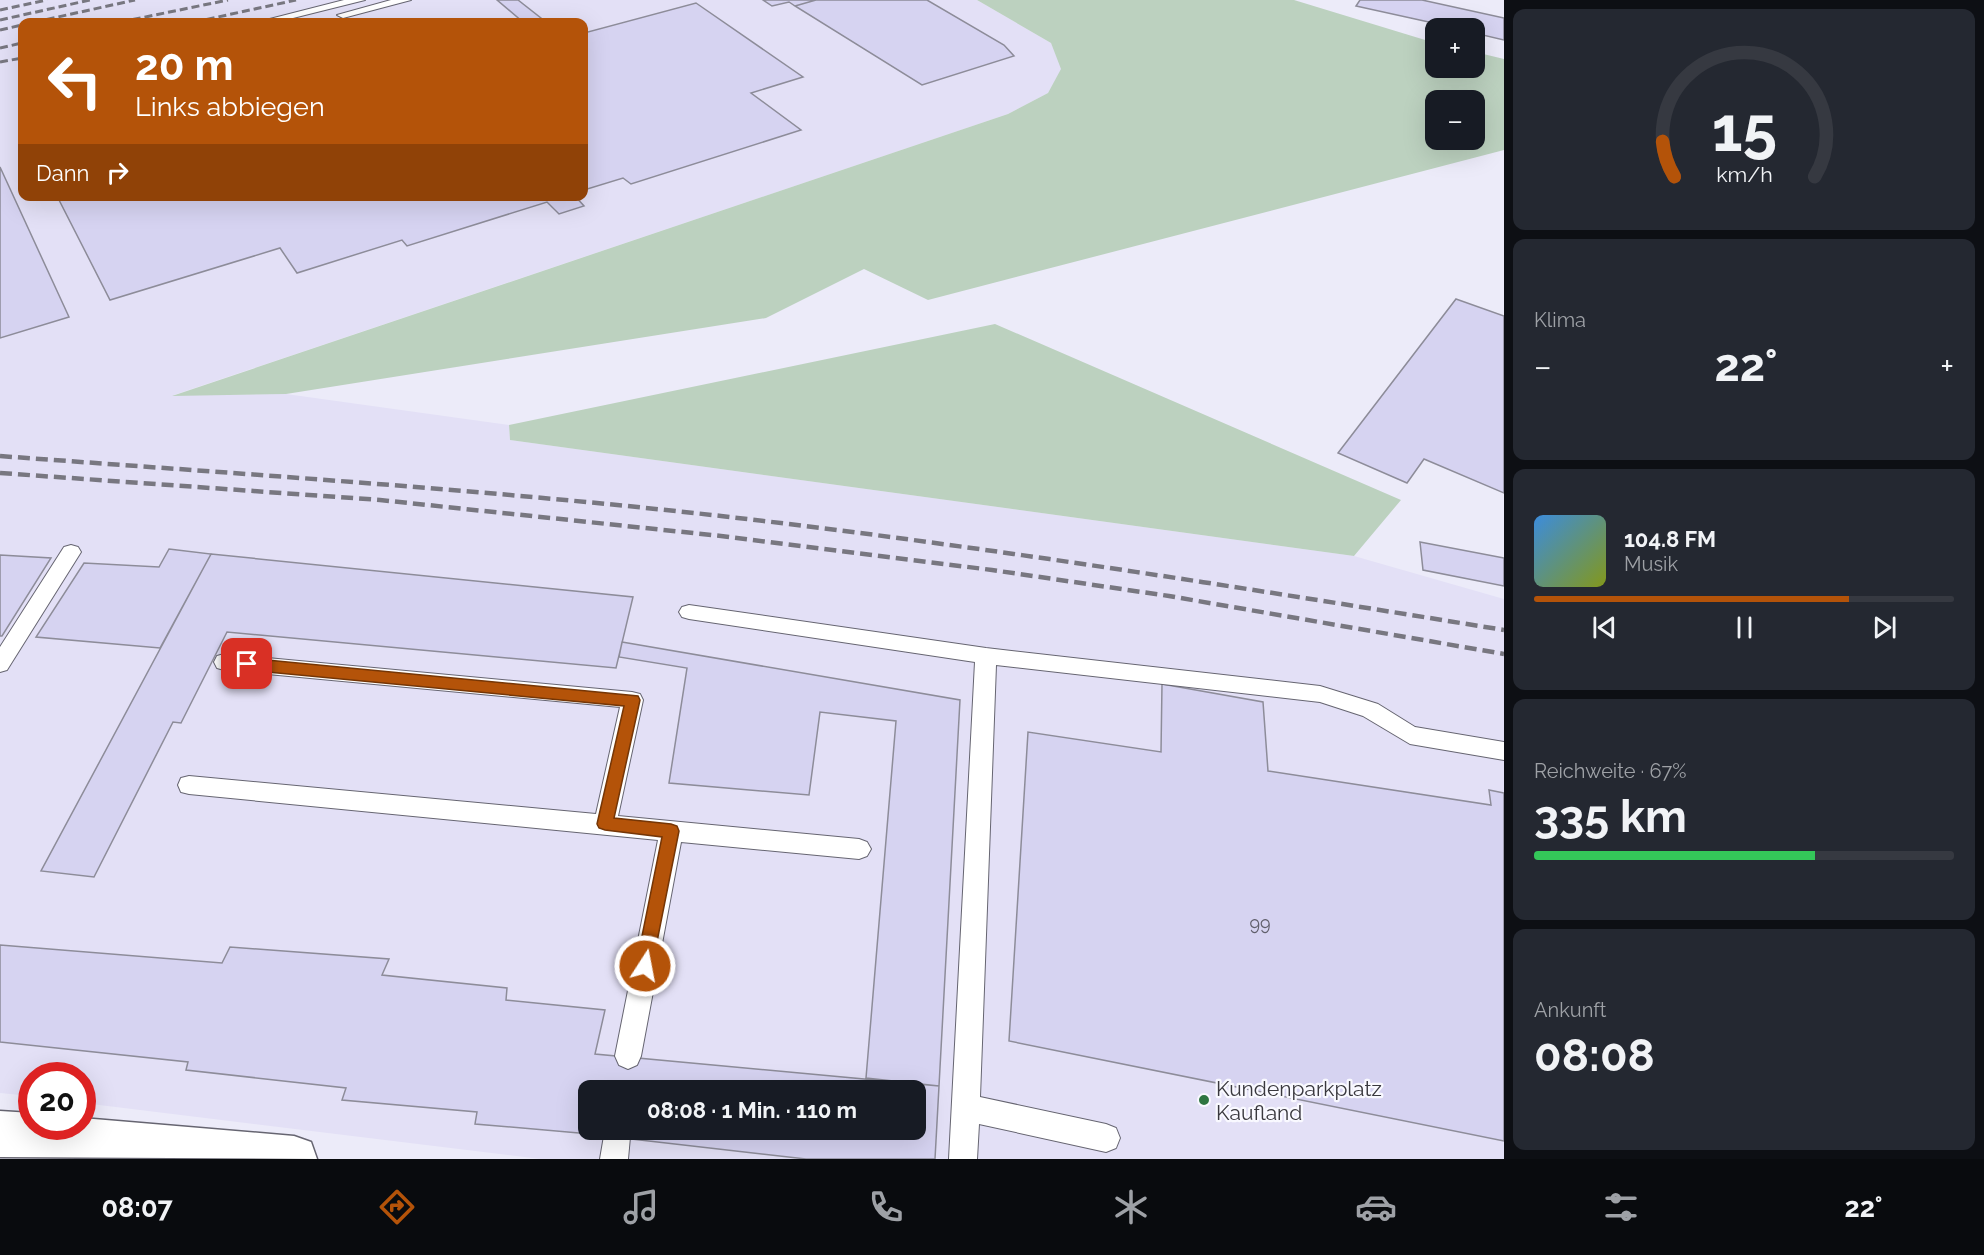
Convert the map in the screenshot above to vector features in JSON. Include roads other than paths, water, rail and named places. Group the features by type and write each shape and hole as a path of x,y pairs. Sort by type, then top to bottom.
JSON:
{"street":[{"path":"0,1134 294,1159"}],"lane":[{"path":"281,18 359,0"},
{"path":"331,18 405,0"},
{"path":"0,664 71,552"},
{"path":"689,612 986,656 1320,694 1370,710 1410,735 1504,751"},
{"path":"963,1159 986,656"},
{"path":"224,662 632,700 605,824"},
{"path":"189,784 859,849"},
{"path":"628,1056 671,831"},
{"path":"966,1108 1106,1138"}],"railway":[{"path":"0,10 47,0"},
{"path":"0,20 90,0"},
{"path":"53,18 135,0"},
{"path":"140,18 228,0"},
{"path":"213,18 296,0"},
{"path":"0,30 18,26"},
{"path":"0,48 18,44"},
{"path":"0,62 18,59"},
{"path":"0,456 451,490 721,516 1015,554 1504,630"},
{"path":"0,473 380,500 721,536 992,570 1169,596 1504,654"}],"place":[{"name":"Kundenparkplatz Kaufland","path":"1204,1100"}]}
